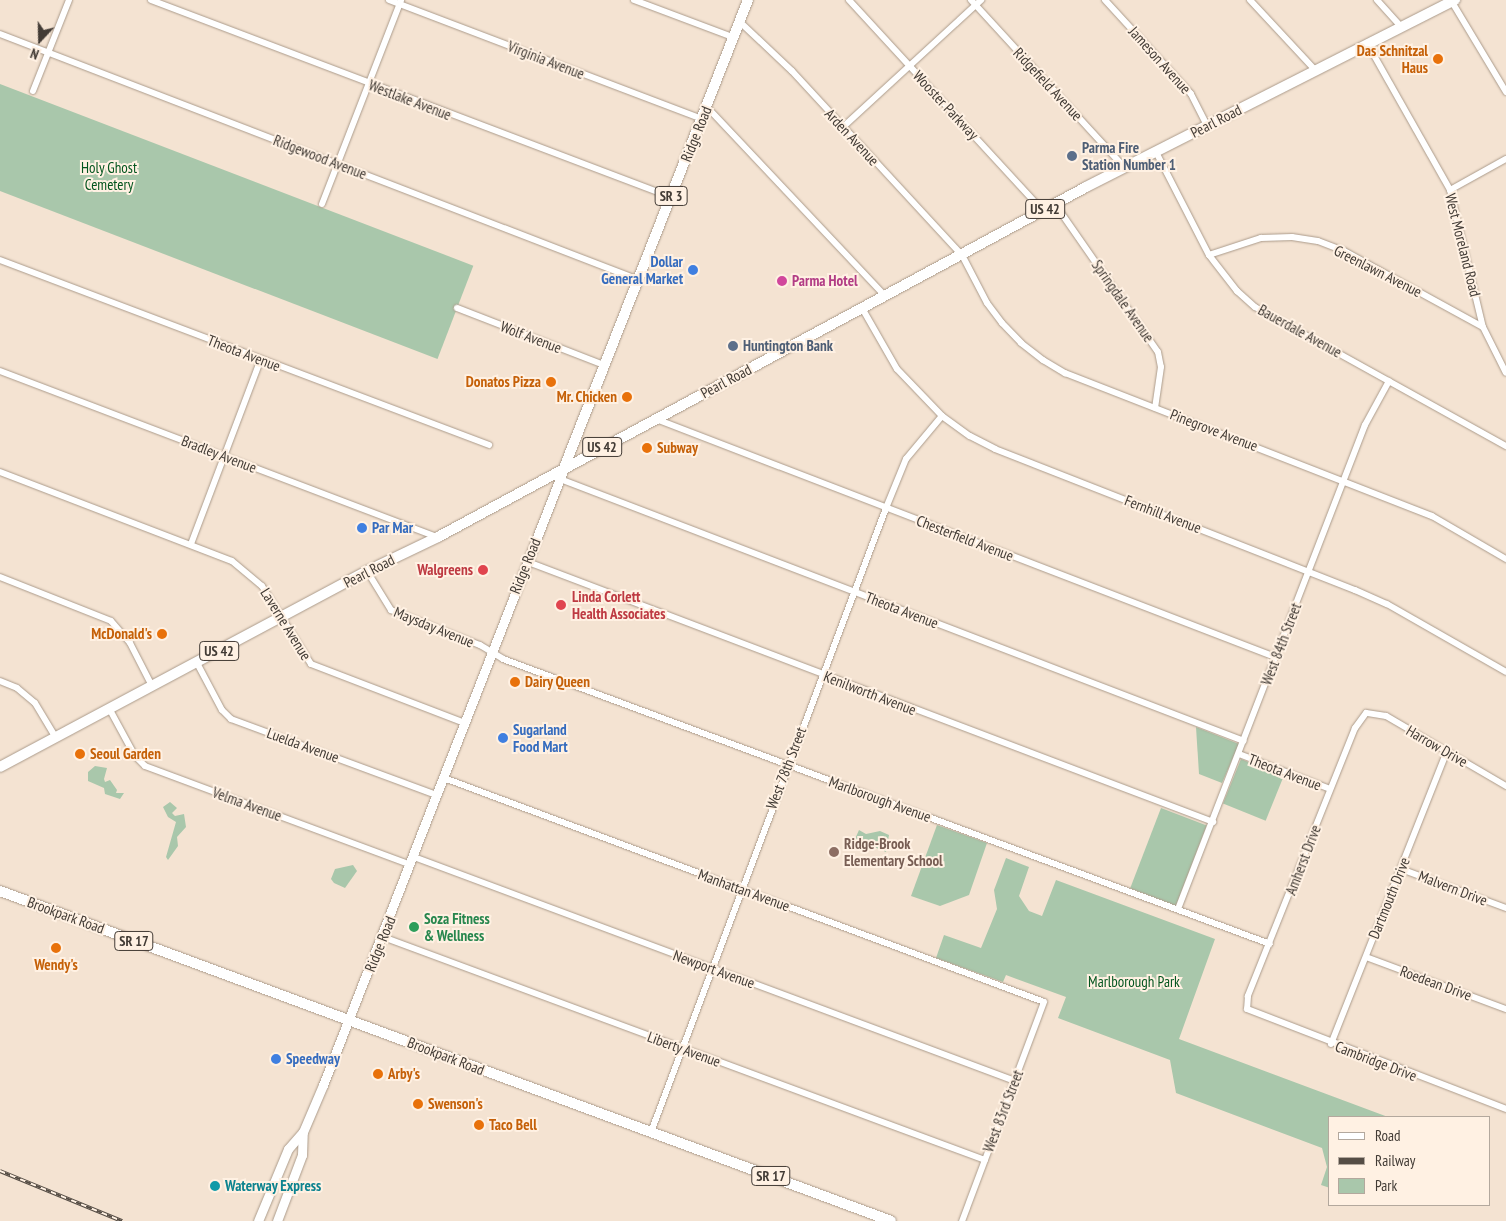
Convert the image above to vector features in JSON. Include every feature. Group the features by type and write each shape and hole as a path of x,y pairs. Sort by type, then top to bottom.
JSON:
{"main road":[{"name":"Ridge Road","path":"277,1221 302,1155 303,1132 383,937 604,365 640,280 735,38 748,0"},
{"name":"Pearl Road","path":"0,767 110,710 367,571 438,537 655,418 1124,167 1453,1"},
{"name":"Brookpark Road","path":"0,891 891,1221"},
{"name":"Ridge Road","path":"258,1221 288,1149 303,1132"}],"street":[{"path":"33,91 68,0"},
{"name":"Westlake Avenue","path":"151,0 671,197"},
{"name":"Virginia Avenue","path":"389,0 400,2 702,119"},
{"path":"634,0 735,38"},
{"name":"Wooster Parkway","path":"849,0 1043,211"},
{"path":"843,127 974,3 981,0"},
{"name":"Jameson Avenue","path":"1105,0 1192,94 1207,126"},
{"path":"1250,0 1315,70"},
{"path":"1377,0 1401,27"},
{"path":"1453,1 1506,92"},
{"path":"322,204 400,2"},
{"name":"Ridgefield Avenue","path":"974,3 1124,167"},
{"name":"Arden Avenue","path":"740,22 792,71 962,255"},
{"name":"Ridgewood Avenue","path":"0,34 640,280"},
{"name":"West Moreland Road","path":"1367,43 1450,190 1483,327 1506,374"},
{"path":"707,107 885,296"},
{"name":"Bauerdale Avenue","path":"1156,152 1209,255 1237,291 1255,307 1506,446"},
{"path":"1450,190 1506,159"},
{"name":"Springdale Avenue","path":"1055,204 1158,352 1161,367 1155,408"},
{"name":"Greenlawn Avenue","path":"1209,255 1261,238 1292,237 1318,241 1344,251 1483,327"},
{"name":"Pinegrove Avenue","path":"962,255 987,303 1021,343 1065,373 1345,480 1432,516 1506,558"},
{"name":"Theota Avenue","path":"0,260 489,445"},
{"name":"Wolf Avenue","path":"457,308 604,365"},
{"name":"Fernhill Avenue","path":"862,308 896,369 942,416 995,450 1309,571 1387,604 1506,672"},
{"path":"191,544 261,359"},
{"name":"Bradley Avenue","path":"0,371 438,537"},
{"name":"West 84th Street","path":"1178,909 1365,425 1389,381"},
{"name":"West 78th Street","path":"651,1132 886,508 906,459 942,416"},
{"name":"Chesterfield Avenue","path":"655,418 1275,657"},
{"name":"Laverne Avenue","path":"0,472 224,557 249,572 282,618 305,659 313,665 465,723"},
{"name":"Theota Avenue","path":"560,479 1244,741"},
{"name":"Kenilworth Avenue","path":"528,562 1213,822"},
{"name":"Maysday Avenue","path":"367,571 391,610 480,645 492,653"},
{"path":"0,577 111,621 127,638 152,686"},
{"name":"Marlborough Avenue","path":"492,653 1270,944"},
{"name":"Luelda Avenue","path":"197,663 222,710 231,718 437,795"},
{"path":"0,681 17,688 35,703 56,738"},
{"name":"Velma Avenue","path":"110,710 135,756 145,766 412,861"},
{"name":"Harrow Drive","path":"1366,713 1386,716 1506,786"},
{"name":"Amherst Drive","path":"1247,1010 1248,996 1330,789 1355,728 1366,713"},
{"name":"Dartmouth Drive","path":"1331,1044 1447,751"},
{"name":"Theota Avenue","path":"1239,754 1330,789"},
{"name":"Manhattan Avenue","path":"444,778 1044,1002"},
{"name":"Newport Avenue","path":"412,861 713,968 1015,1081"},
{"name":"Malvern Drive","path":"1401,869 1506,908"},
{"name":"Liberty Avenue","path":"383,937 985,1160"},
{"name":"Roedean Drive","path":"1366,957 1506,1009"},
{"name":"West 83rd Street","path":"962,1221 1044,1002"},
{"name":"Cambridge Drive","path":"1247,1010 1331,1044 1506,1109"}],"green space":[{"name":"Holy Ghost Cemetery","path":"0,84 473,266 437,359 0,191"},
{"path":"1196,727 1239,744 1222,783 1199,774"},
{"path":"1241,759 1284,776 1266,821 1223,804"},
{"path":"95,766 107,768 105,782 110,780 117,790 116,793 124,793 120,799 105,794 104,788 88,781 88,772"},
{"path":"170,802 177,808 172,813 175,816 184,814 186,827 177,837 178,846 168,860 166,857 176,822 168,817 163,807"},
{"path":"1161,808 1207,826 1176,906 1130,888"},
{"path":"937,825 987,843 969,895 940,906 911,896"},
{"path":"859,830 866,834 880,831 889,835 886,852 855,839"},
{"name":"Marlborough Park","path":"1006,858 1029,867 1019,896 1029,911 1042,916 1056,880 1215,939 1179,1039 1385,1116 1328,1116 1328,1187 1321,1185 1327,1167 1322,1148 1176,1093 1170,1060 1058,1018 1066,997 1006,975 1003,982 936,958 944,935 981,948 997,909 994,890"},
{"path":"353,865 357,871 345,888 334,883 331,879 335,869"}],"railway":[{"path":"0,1171 122,1221"}],"place":[{"name":"Das Schnitzal Haus","path":"1438,59"},
{"name":"Parma Fire Station Number 1","path":"1072,156"},
{"name":"Dollar General Market","path":"693,270"},
{"name":"Parma Hotel","path":"782,281"},
{"name":"Huntington Bank","path":"733,346"},
{"name":"Donatos Pizza","path":"551,382"},
{"name":"Mr. Chicken","path":"627,397"},
{"name":"Subway","path":"647,448"},
{"name":"Par Mar","path":"362,528"},
{"name":"Walgreens","path":"483,570"},
{"name":"Linda Corlett Health Associates","path":"561,605"},
{"name":"McDonald's","path":"162,634"},
{"name":"Dairy Queen","path":"515,682"},
{"name":"Sugarland Food Mart","path":"503,738"},
{"name":"Seoul Garden","path":"80,754"},
{"name":"Ridge-Brook Elementary School","path":"834,852"},
{"name":"Soza Fitness & Wellness","path":"414,927"},
{"name":"Wendy's","path":"56,948"},
{"name":"Speedway","path":"276,1059"},
{"name":"Arby's","path":"378,1074"},
{"name":"Swenson's","path":"418,1104"},
{"name":"Taco Bell","path":"479,1125"},
{"name":"Waterway Express","path":"215,1186"}]}
